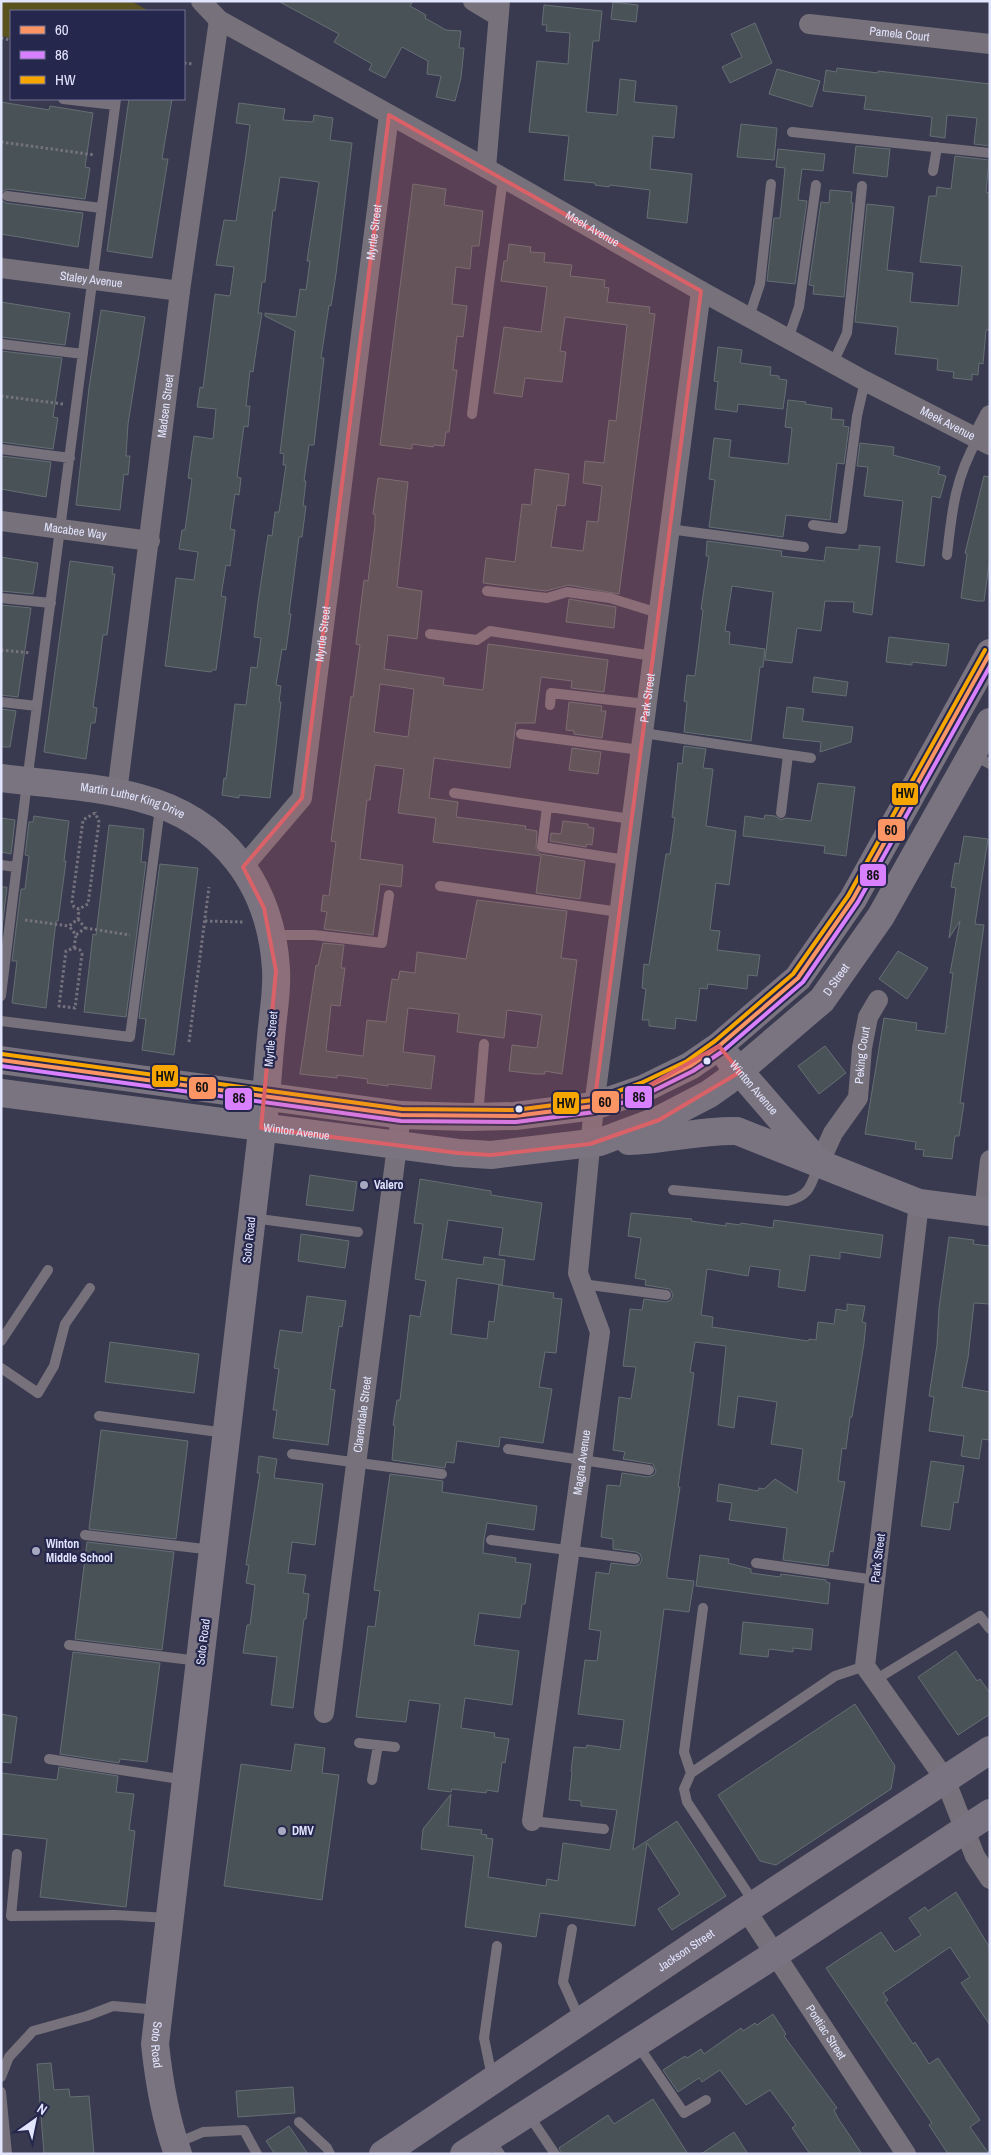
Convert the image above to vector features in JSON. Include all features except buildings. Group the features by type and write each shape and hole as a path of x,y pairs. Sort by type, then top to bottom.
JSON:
{"main road":[{"path":"1,1060 401,1115 515,1116 594,1106 642,1089 690,1066 719,1046 798,978 853,900 990,653"},
{"name":"D Street","path":"595,1143 659,1120 709,1094 740,1072 822,1000 881,916 981,759 990,722"},
{"name":"Martin Luther King Drive","path":"14,780 117,793 160,804 189,818 210,833 225,845 243,867"},
{"name":"Myrtle Street","path":"243,867 257,892 270,929 276,971 266,1097 261,1128"},
{"name":"Winton Avenue","path":"719,1046 819,1164 919,1203 987,1212"},
{"name":"Winton Avenue","path":"1,1093 398,1147 458,1153 491,1155 595,1143"},
{"name":"Soto Road","path":"176,2149 169,2129 159,2082 156,2044 158,2010 214,1550 261,1128"},
{"path":"595,1143 654,1140 714,1130 737,1130 819,1164"},
{"name":"Jackson Street","path":"383,2154 751,1907 990,1750"},
{"path":"464,2154 494,2146 527,2113 774,1955 990,1813"}],"street":[{"name":"Meek Avenue","path":"201,1 219,20 865,382 984,442"},
{"path":"473,1 499,8 494,173"},
{"name":"Madsen Street","path":"117,793 180,291 219,20"},
{"name":"Pamela Court","path":"809,24 990,44"},
{"name":"Myrtle Street","path":"243,867 302,798 389,114"},
{"name":"Staley Avenue","path":"1,268 180,291"},
{"name":"Park Street","path":"594,1106 701,291"},
{"path":"984,442 990,415"},
{"name":"Macabee Way","path":"1,521 150,542"},
{"name":"Peking Court","path":"819,1164 833,1133 858,1098 862,1048 868,1017 878,1000"},
{"name":"Magna Avenue","path":"532,1821 600,1332 578,1273 595,1143 594,1106"},
{"name":"Clarendale Street","path":"324,1714 401,1115"},
{"path":"987,1212 990,1160"},
{"name":"Park Street","path":"870,1673 875,1580 919,1203"},
{"path":"870,1673 945,1779 975,1856 990,1879"},
{"name":"Pontiac Street","path":"751,1907 774,1955 906,2154"}],"lane":[{"path":"1,996 16,866 14,780 37,706 115,102 80,100"},
{"path":"792,132 990,152"},
{"path":"933,171 937,147"},
{"path":"472,414 494,173"},
{"path":"749,317 760,284 771,184"},
{"path":"788,339 799,307 816,185"},
{"path":"833,363 847,333 862,186"},
{"path":"7,196 101,208"},
{"path":"1,344 83,354"},
{"path":"813,525 842,529 856,416 865,382"},
{"path":"946,554 952,502 965,462 984,442"},
{"path":"1,449 70,458"},
{"path":"669,529 804,547"},
{"path":"487,591 547,598 567,592 610,598 658,613"},
{"path":"1,598 51,603"},
{"path":"430,634 477,640 490,631 653,656"},
{"path":"550,705 551,693 646,704"},
{"path":"1,702 37,706"},
{"path":"521,734 642,742 811,758"},
{"path":"781,813 788,755"},
{"path":"454,793 631,819"},
{"path":"1,1020 130,1037 160,804"},
{"path":"547,807 542,847 626,860"},
{"path":"1,865 16,866"},
{"path":"440,886 619,912"},
{"path":"270,929 382,943 388,895"},
{"path":"478,1117 484,1044"},
{"path":"672,1190 787,1201 800,1198 810,1186 819,1164"},
{"path":"251,1218 358,1232"},
{"path":"1,1341 48,1270"},
{"path":"582,1284 666,1296"},
{"path":"1,1368 38,1393 54,1366 65,1324 90,1288"},
{"path":"99,1416 227,1433"},
{"path":"508,1450 648,1470"},
{"path":"292,1454 442,1474"},
{"path":"85,1535 214,1550"},
{"path":"490,1540 635,1558"},
{"path":"756,1563 875,1580"},
{"path":"703,1608 684,1752 690,1773 684,1790 687,1802 751,1907"},
{"path":"690,1773 835,1676 870,1673 980,1616 990,1630"},
{"path":"69,1645 200,1662"},
{"path":"359,1743 395,1747"},
{"path":"372,1780 378,1745"},
{"path":"49,1759 186,1780"},
{"path":"532,1821 604,1829"},
{"path":"17,1854 11,1916 115,1915 170,1918"},
{"path":"572,1929 563,1982 580,2021"},
{"path":"492,2080 484,2038 497,1946"},
{"path":"1,2077 9,2057 33,2031 87,2016 113,2006 158,2010"},
{"path":"637,2043 684,2112 706,2100"},
{"path":"1,2092 7,2154"},
{"path":"527,2113 555,2154"},
{"path":"299,2122 327,2148 330,2154"},
{"path":"176,2149 203,2132 244,2130 257,2154"}],"path":[{"path":"1,142 108,156"},
{"path":"1,396 76,406"},
{"path":"1,650 44,656"},
{"path":"94,814 99,822 88,904 84,908 79,909 72,902 83,820 94,814"},
{"path":"189,1042 210,887"},
{"path":"79,909 78,919 85,928 143,937"},
{"path":"10,918 69,926 76,935"},
{"path":"69,926 78,919"},
{"path":"205,921 270,929"},
{"path":"74,948 76,935 85,928"},
{"path":"74,948 80,950 82,954 75,1008 59,1006 66,951 74,948"}],"highlighted area":[{"path":"389,115 701,291 594,1106 643,1089 719,1046 740,1072 659,1120 590,1144 491,1155 458,1153 261,1128 276,971 264,908 243,867 302,798"}],"shaded area":[{"path":"1,1 131,1 147,10 10,10 10,38 1,36"}],"transit line":[{"name":"HW","path":"2,1054 402,1109 515,1110 593,1100 641,1083 687,1061 715,1041 793,974 848,896 985,650"},
{"name":"60","path":"1,1060 401,1115 515,1116 594,1106 643,1089 690,1066 719,1046 798,978 853,899 990,653"},
{"name":"86","path":"1,1066 401,1121 516,1122 595,1112 645,1095 693,1071 723,1051 803,982 858,902 990,666"}],"place":[{"name":"Valero","path":"364,1185"},
{"name":"Winton Middle School","path":"36,1551"},
{"name":"DMV","path":"282,1831"}]}
